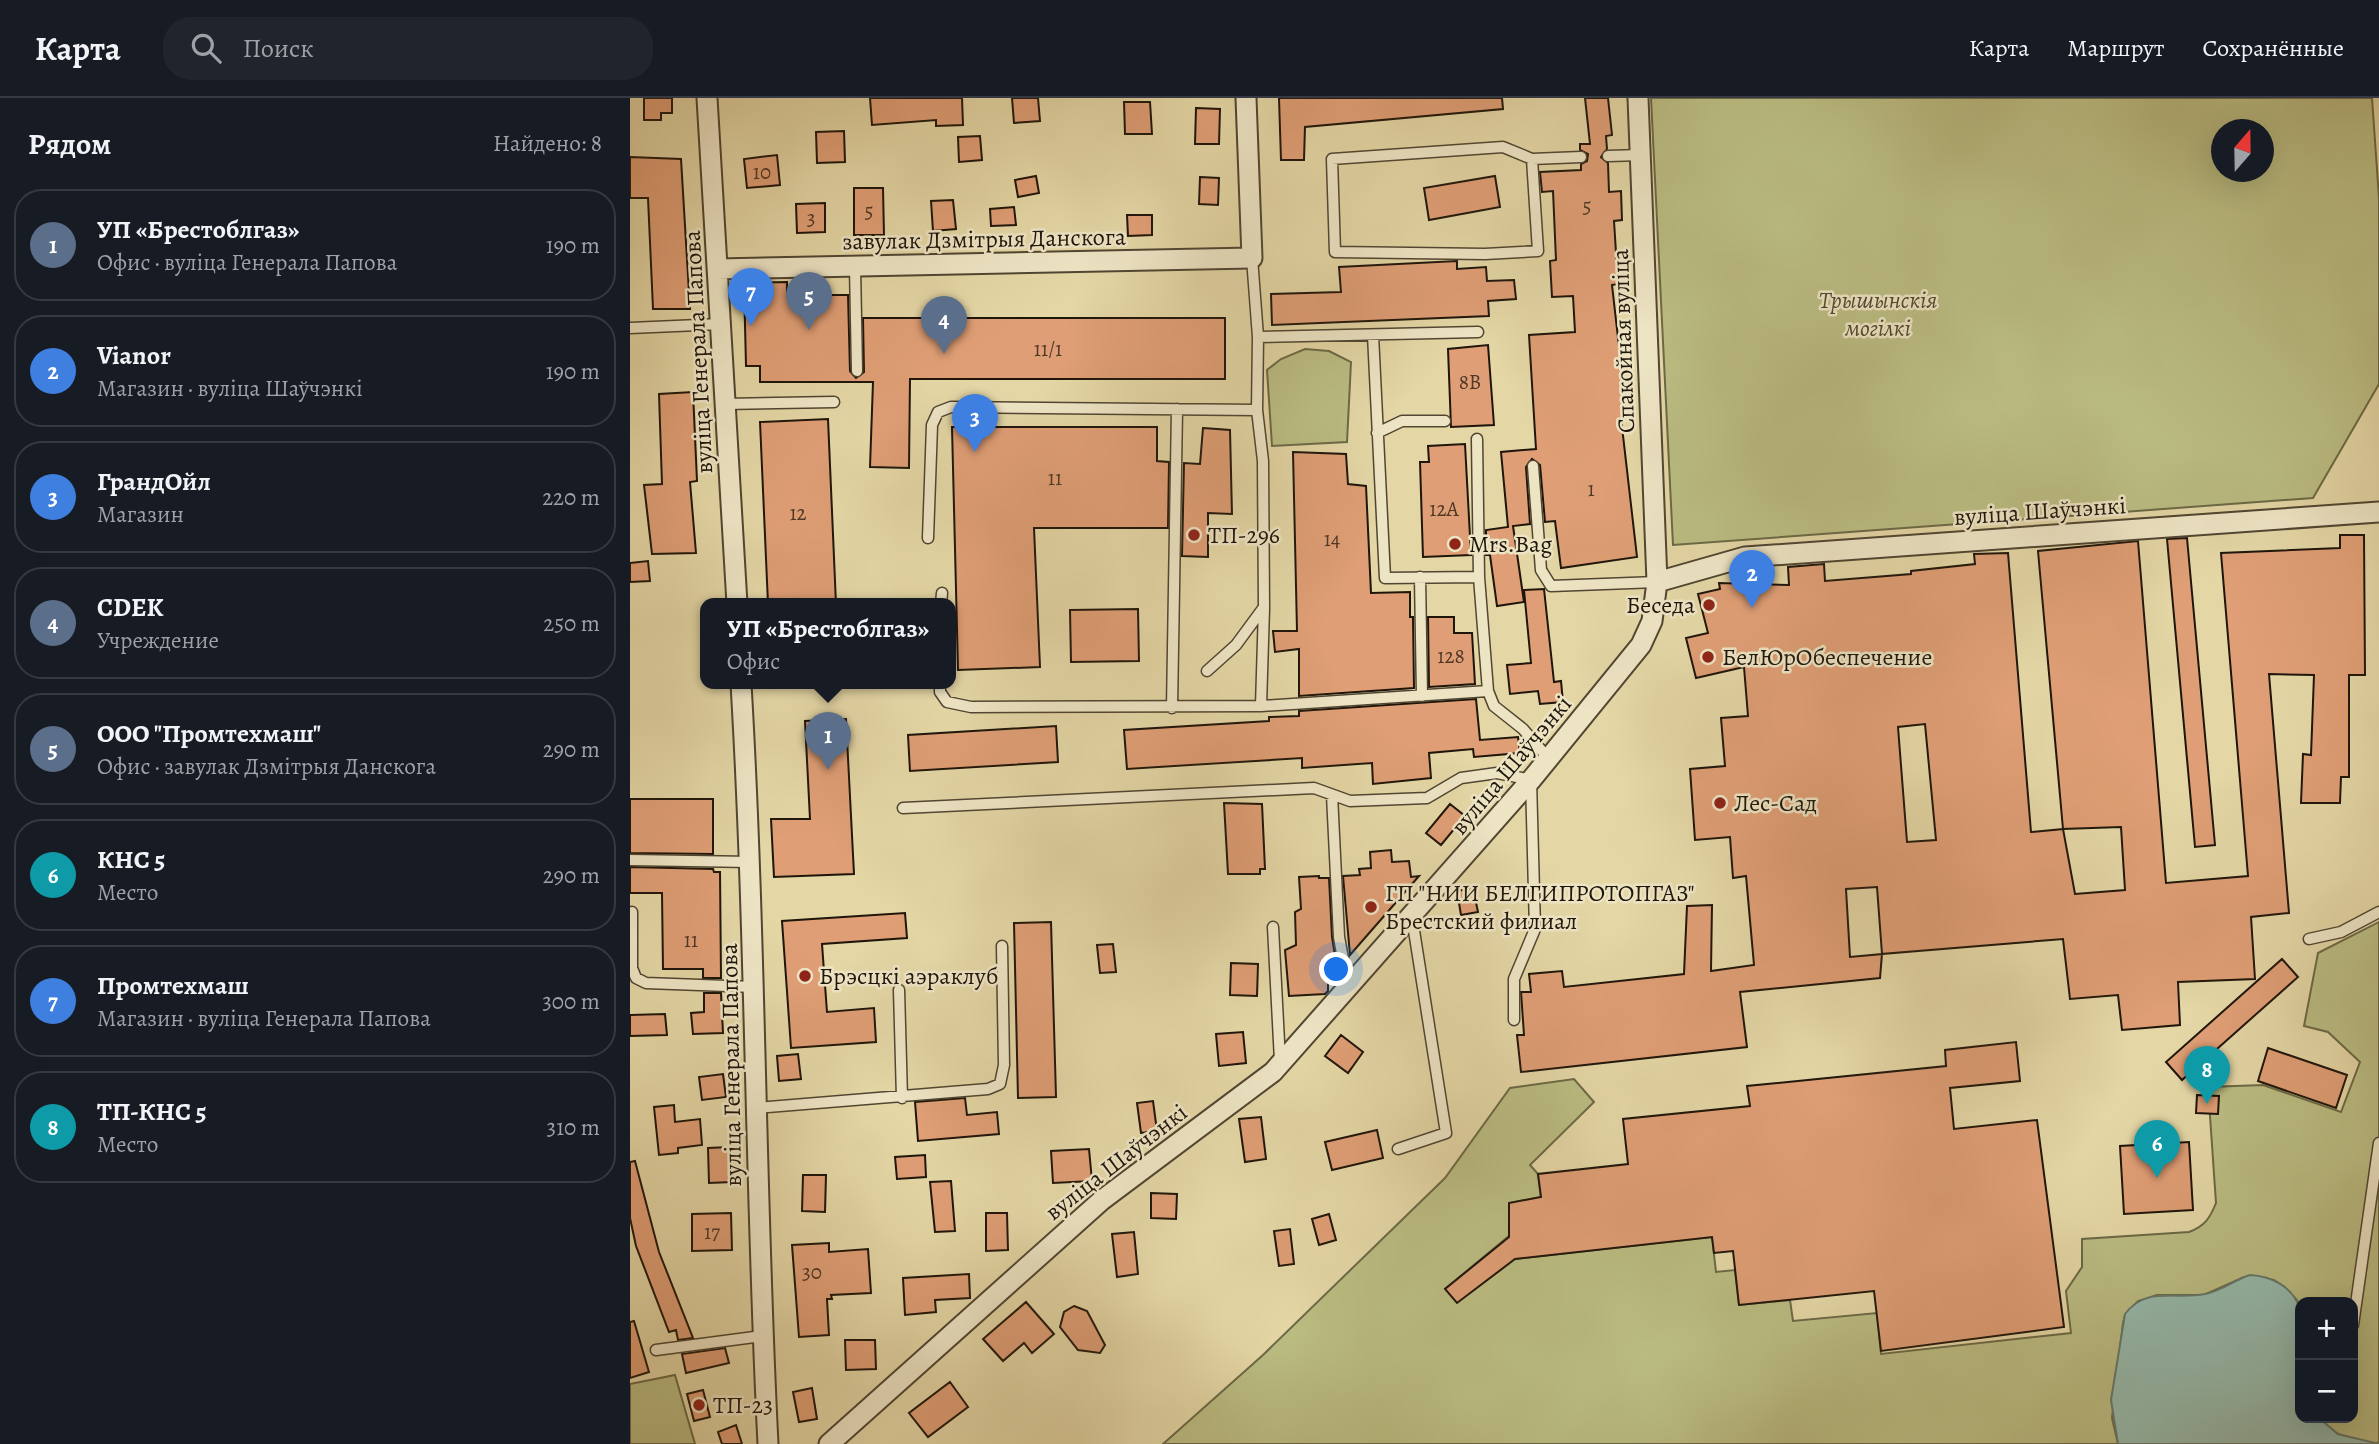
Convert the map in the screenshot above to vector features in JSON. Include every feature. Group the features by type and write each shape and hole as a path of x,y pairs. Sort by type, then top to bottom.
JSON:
{"street":[{"name":"вуліца Генерала Папова","path":"706,98 737,598"},
{"path":"1245,98 1252,258"},
{"name":"Спакойная вуліца","path":"1638,98 1657,582"},
{"name":"завулак Дзмітрыя Данскога","path":"718,269 1252,258"},
{"name":"вуліца Шаўчэнкі","path":"829,1444 1102,1200 1280,1065 1349,990 1531,780 1641,645 1652,621 1657,582 1757,555 2379,512"},
{"name":"вуліца Генерала Папова","path":"741,689 751,862 762,1336 768,1444"}],"lane":[{"path":"1532,159 1538,251 1485,254 1335,252 1332,159 1503,147 1532,159 1581,157"},
{"path":"1608,156 1641,155"},
{"path":"1252,258 1258,337 1257,410 1264,461 1261,706"},
{"path":"855,267 856,372"},
{"path":"630,326 721,324"},
{"path":"1258,337 1478,332"},
{"path":"1373,335 1385,578 1479,577"},
{"path":"725,404 834,402"},
{"path":"928,538 932,425 938,412 951,407 1257,410"},
{"path":"1172,708 1177,409"},
{"path":"1377,433 1402,421 1445,421"},
{"path":"1477,439 1479,577 1488,691 1494,706 1522,729 1548,758"},
{"path":"1533,466 1541,570 1551,586 1657,582"},
{"path":"1420,578 1422,696"},
{"path":"1207,671 1236,645 1264,607"},
{"path":"940,689 947,702 971,706 1172,708 1261,706 1488,691"},
{"path":"903,808 1314,788 1350,801 1427,798 1461,778 1497,773 1531,780 1535,929 1514,979 1514,1020"},
{"path":"1332,795 1339,937 1349,990"},
{"path":"630,860 751,862"},
{"path":"632,912 632,968 636,978 646,983 754,987"},
{"path":"2309,939 2341,932 2379,912"},
{"path":"1398,1149 1446,1133 1412,918"},
{"path":"1273,927 1280,1065"},
{"path":"756,1108 902,1098 988,1089 1000,1084 1004,1065 1002,946"},
{"path":"898,990 902,1098"},
{"path":"2357,1297 2379,1143"},
{"path":"656,1350 762,1336"}],"green space":[{"name":"Трышынскія могілкі","path":"1651,98 2372,98 2379,198 2379,384 2313,498 1673,545"},
{"path":"1305,349 1329,351 1351,362 1347,442 1272,446 1267,370 1281,359"},
{"path":"2379,922 2379,1443 2346,1438 2324,1423 2358,1423 2358,1297 2295,1298 2274,1280 2244,1277 2204,1295 2157,1295 2138,1301 2125,1315 2112,1418 2118,1444 1163,1444 1263,1355 1445,1178 1510,1088 1574,1079 1594,1102 1530,1165 1538,1174 1541,1197 1509,1203 1510,1235 1445,1289 1515,1259 1712,1237 1716,1272 1735,1270 1739,1305 1790,1300 1793,1321 1877,1313 1881,1354 2071,1333 2066,1291 2082,1267 2082,1239 2189,1232 2203,1224 2212,1213 2216,1203 2208,1087 2263,1085 2341,1112 2360,1062 2328,1032 2304,1026 2318,953"},
{"path":"675,1375 695,1444 630,1444 630,1384"}],"shaded area":[{"path":"2250,1275 2274,1280 2295,1299 2295,1423 2325,1423 2338,1434 2379,1444 2118,1444 2111,1400 2125,1314 2133,1305 2152,1297 2205,1294"}],"building":[{"path":"644,98 672,98 672,113 661,113 661,120 644,120"},
{"path":"870,98 962,98 963,125 936,126 936,120 872,125"},
{"path":"1012,98 1038,98 1040,121 1014,123"},
{"path":"1279,98 1502,98 1503,109 1305,127 1304,160 1281,160"},
{"path":"1585,98 1608,98 1612,135 1606,136 1607,149 1601,157 1608,163 1609,192 1621,191 1622,220 1614,221 1618,284 1612,285 1627,417 1621,418 1637,557 1561,568 1555,521 1545,522 1540,465 1532,459 1526,467 1530,524 1513,526 1524,602 1497,606 1490,555 1486,555 1486,530 1508,527 1501,452 1536,449 1529,335 1575,332 1573,296 1552,297 1550,261 1556,260 1553,191 1542,192 1540,172 1581,170 1581,164 1587,161 1588,154 1580,150 1580,144 1590,144"},
{"path":"1124,102 1150,102 1152,134 1125,134"},
{"path":"1196,108 1220,109 1219,144 1195,144"},
{"path":"844,131 845,162 817,163 816,132"},
{"path":"980,136 982,160 959,162 958,137"},
{"path":"777,155 780,185 747,188 744,159"},
{"path":"630,157 681,159 690,309 653,309 648,198 630,198"},
{"path":"1036,176 1039,193 1018,197 1015,180"},
{"path":"1495,176 1500,207 1429,220 1424,188"},
{"path":"1200,177 1219,178 1218,205 1199,204"},
{"path":"854,188 883,188 884,235 854,235"},
{"path":"953,200 956,229 933,231 931,201"},
{"path":"825,203 825,232 797,233 796,204"},
{"path":"1014,207 1016,225 991,226 990,209"},
{"path":"1127,215 1152,215 1152,235 1128,236"},
{"path":"1457,261 1457,269 1486,267 1487,281 1514,280 1516,299 1488,301 1489,316 1272,325 1271,294 1341,292 1339,267"},
{"path":"787,282 787,295 848,295 850,371 856,378 864,372 863,318 1225,318 1225,379 910,379 909,468 870,467 873,382 760,382 760,366 746,366 744,283"},
{"path":"1488,345 1494,425 1451,427 1448,349"},
{"path":"693,392 697,481 690,482 696,553 652,554 644,485 662,484 659,394"},
{"path":"828,419 836,598 768,598 760,422"},
{"path":"952,427 1157,427 1157,461 1169,462 1168,528 1034,528 1040,667 958,670"},
{"path":"1203,428 1230,430 1232,514 1208,513 1208,557 1182,556 1184,463 1200,464"},
{"path":"1465,444 1471,555 1423,557 1420,462 1429,462 1428,446"},
{"path":"1293,452 1346,454 1348,484 1366,486 1371,593 1410,592 1414,688 1299,696 1299,649 1275,652 1273,631 1297,631"},
{"path":"2340,535 2364,535 2365,675 2349,675 2349,777 2341,777 2340,803 2301,803 2303,754 2311,755 2314,675 2269,674 2289,913 2251,917 2255,979 2178,982 2180,1025 2122,1030 2118,995 2070,999 2063,939 1882,954 1880,978 1740,992 1747,1047 1521,1072 1517,1035 1524,1035 1521,992 1531,992 1529,974 1562,971 1564,987 1684,974 1687,906 1712,905 1711,971 1754,965 1746,876 1733,878 1730,837 1695,840 1690,769 1725,766 1721,718 1748,716 1744,667 1696,678 1686,638 1708,633 1698,594 1720,589 1719,583 1789,585 1788,567 1824,564 1825,581 1911,574 1911,571 1975,564 1974,554 2008,553 2031,832 2063,829 2038,551 2138,541 2166,883 2248,876 2221,553 2340,548","holes":["1925,724 1936,840 1907,842 1898,727","2121,827 2125,890 2075,894 2063,829","1877,887 1882,954 1850,957 1846,889"]},
{"path":"2187,538 2215,845 2195,847 2167,539"},
{"path":"648,561 650,581 630,582 630,563"},
{"path":"1544,589 1554,682 1561,681 1563,702 1540,704 1538,691 1510,694 1507,665 1531,663 1524,590"},
{"path":"1138,609 1139,661 1071,662 1070,610"},
{"path":"1428,617 1454,617 1454,633 1472,633 1475,684 1429,687"},
{"path":"1476,699 1480,740 1518,737 1520,753 1474,757 1473,749 1429,753 1431,778 1373,784 1372,763 1302,768 1302,758 1127,769 1124,730 1269,721 1269,717 1299,716 1299,711"},
{"path":"846,719 854,874 774,877 771,819 810,819 805,721"},
{"path":"1056,726 1058,762 910,771 908,735"},
{"path":"630,799 713,799 713,854 630,853"},
{"path":"1224,803 1262,804 1265,869 1260,869 1260,874 1228,874"},
{"path":"1450,804 1465,816 1441,845 1426,833"},
{"name":"ГП \"НИИ БЕЛГИПРОТОПГАЗ\" Брестский филиал","path":"1391,850 1392,862 1409,861 1411,877 1419,876 1350,955 1343,876 1360,875 1359,869 1371,868 1370,852"},
{"path":"630,867 713,869 714,872 720,872 721,978 703,978 703,969 663,969 662,893 630,893"},
{"path":"1299,877 1329,878 1332,937 1337,969 1328,980 1328,991 1325,994 1289,996 1285,950 1296,945 1295,912 1301,909"},
{"path":"1473,888 1478,912 1461,915 1457,891"},
{"name":"Брэсцкі аэраклуб","path":"905,913 907,938 822,944 827,1012 874,1008 876,1042 791,1048 782,921"},
{"path":"1051,922 1056,1097 1018,1098 1014,923"},
{"path":"1113,944 1116,972 1100,973 1097,945"},
{"path":"2282,959 2298,977 2182,1080 2166,1062"},
{"path":"1231,963 1258,964 1257,996 1230,995"},
{"path":"704,993 721,993 723,1033 693,1034 691,1013 704,1012"},
{"path":"665,1014 667,1035 630,1036 630,1015"},
{"path":"1243,1032 1246,1063 1219,1066 1216,1034"},
{"path":"1341,1035 1363,1052 1348,1073 1325,1056"},
{"path":"2016,1042 2020,1081 1950,1088 1954,1129 2037,1120 2064,1327 1881,1351 1874,1291 1739,1305 1733,1251 1714,1253 1712,1237 1515,1259 1457,1303 1445,1289 1509,1237 1509,1203 1541,1197 1538,1174 1628,1164 1623,1119 1750,1106 1747,1086 1946,1066 1945,1050"},
{"path":"2268,1048 2347,1075 2336,1108 2258,1081"},
{"path":"798,1054 801,1079 779,1081 777,1056"},
{"path":"723,1074 726,1097 702,1100 699,1077"},
{"path":"2197,1095 2219,1096 2218,1114 2196,1113"},
{"path":"965,1098 967,1115 997,1112 999,1134 918,1141 915,1102"},
{"path":"1153,1101 1157,1131 1141,1133 1137,1103"},
{"path":"674,1105 675,1122 700,1119 702,1145 678,1148 678,1153 659,1155 654,1107"},
{"path":"1261,1117 1266,1159 1245,1162 1239,1119"},
{"path":"1377,1130 1383,1158 1332,1170 1325,1142"},
{"path":"2189,1142 2193,1210 2124,1214 2120,1146"},
{"path":"730,1147 732,1182 709,1183 708,1148"},
{"path":"1089,1149 1092,1181 1053,1183 1051,1151"},
{"path":"925,1155 926,1177 897,1179 895,1157"},
{"path":"635,1161 659,1252 693,1338 678,1340 676,1330 669,1332 636,1246 630,1218 630,1162"},
{"path":"803,1175 826,1175 825,1212 802,1211"},
{"path":"951,1181 955,1231 935,1232 930,1182"},
{"path":"1151,1193 1177,1194 1176,1219 1151,1218"},
{"path":"731,1213 732,1250 692,1251 692,1214"},
{"path":"986,1213 1007,1213 1008,1250 986,1251"},
{"path":"1329,1214 1336,1240 1319,1245 1312,1219"},
{"path":"1290,1229 1294,1264 1279,1266 1274,1231"},
{"path":"1134,1232 1138,1274 1117,1277 1112,1234"},
{"path":"829,1243 829,1252 868,1249 871,1293 831,1295 832,1299 827,1299 829,1335 799,1337 792,1245"},
{"path":"969,1274 970,1298 935,1300 936,1312 905,1315 903,1278"},
{"path":"1026,1302 1054,1334 1032,1353 1024,1343 1003,1361 983,1339"},
{"path":"1074,1306 1087,1311 1105,1345 1100,1353 1078,1350 1060,1327 1064,1312"},
{"path":"634,1321 649,1372 630,1378 630,1322"},
{"path":"845,1340 875,1340 876,1369 846,1370"},
{"path":"725,1348 729,1363 686,1373 682,1354"},
{"path":"950,1382 968,1407 928,1437 909,1413"},
{"path":"812,1388 817,1419 799,1422 793,1392"},
{"name":"ТП-23","path":"703,1390 710,1417 694,1421 687,1394"},
{"path":"736,1425 742,1444 722,1444 718,1432"}],"place":[{"name":"Промтехмаш","path":"751,326"},
{"name":"ООО \"Промтехмаш\"","path":"809,330"},
{"name":"CDEK","path":"944,354"},
{"name":"ГрандОйл","path":"975,452"},
{"name":"ТП-296","path":"1194,535"},
{"name":"Mrs.Bag","path":"1455,544"},
{"name":"Беседа","path":"1709,605"},
{"name":"Vianor","path":"1752,608"},
{"name":"БелЮрОбеспечение","path":"1708,657"},
{"name":"УП «Брестоблгаз»","path":"828,770"},
{"name":"Лес-Сад","path":"1720,803"},
{"name":"ГП \"НИИ БЕЛГИПРОТОПГАЗ\" Брестский филиал","path":"1371,907"},
{"name":"Брэсцкі аэраклуб","path":"805,976"},
{"name":"ТП-КНС 5","path":"2207,1104"},
{"name":"КНС 5","path":"2157,1178"},
{"name":"ТП-23","path":"699,1405"}]}
